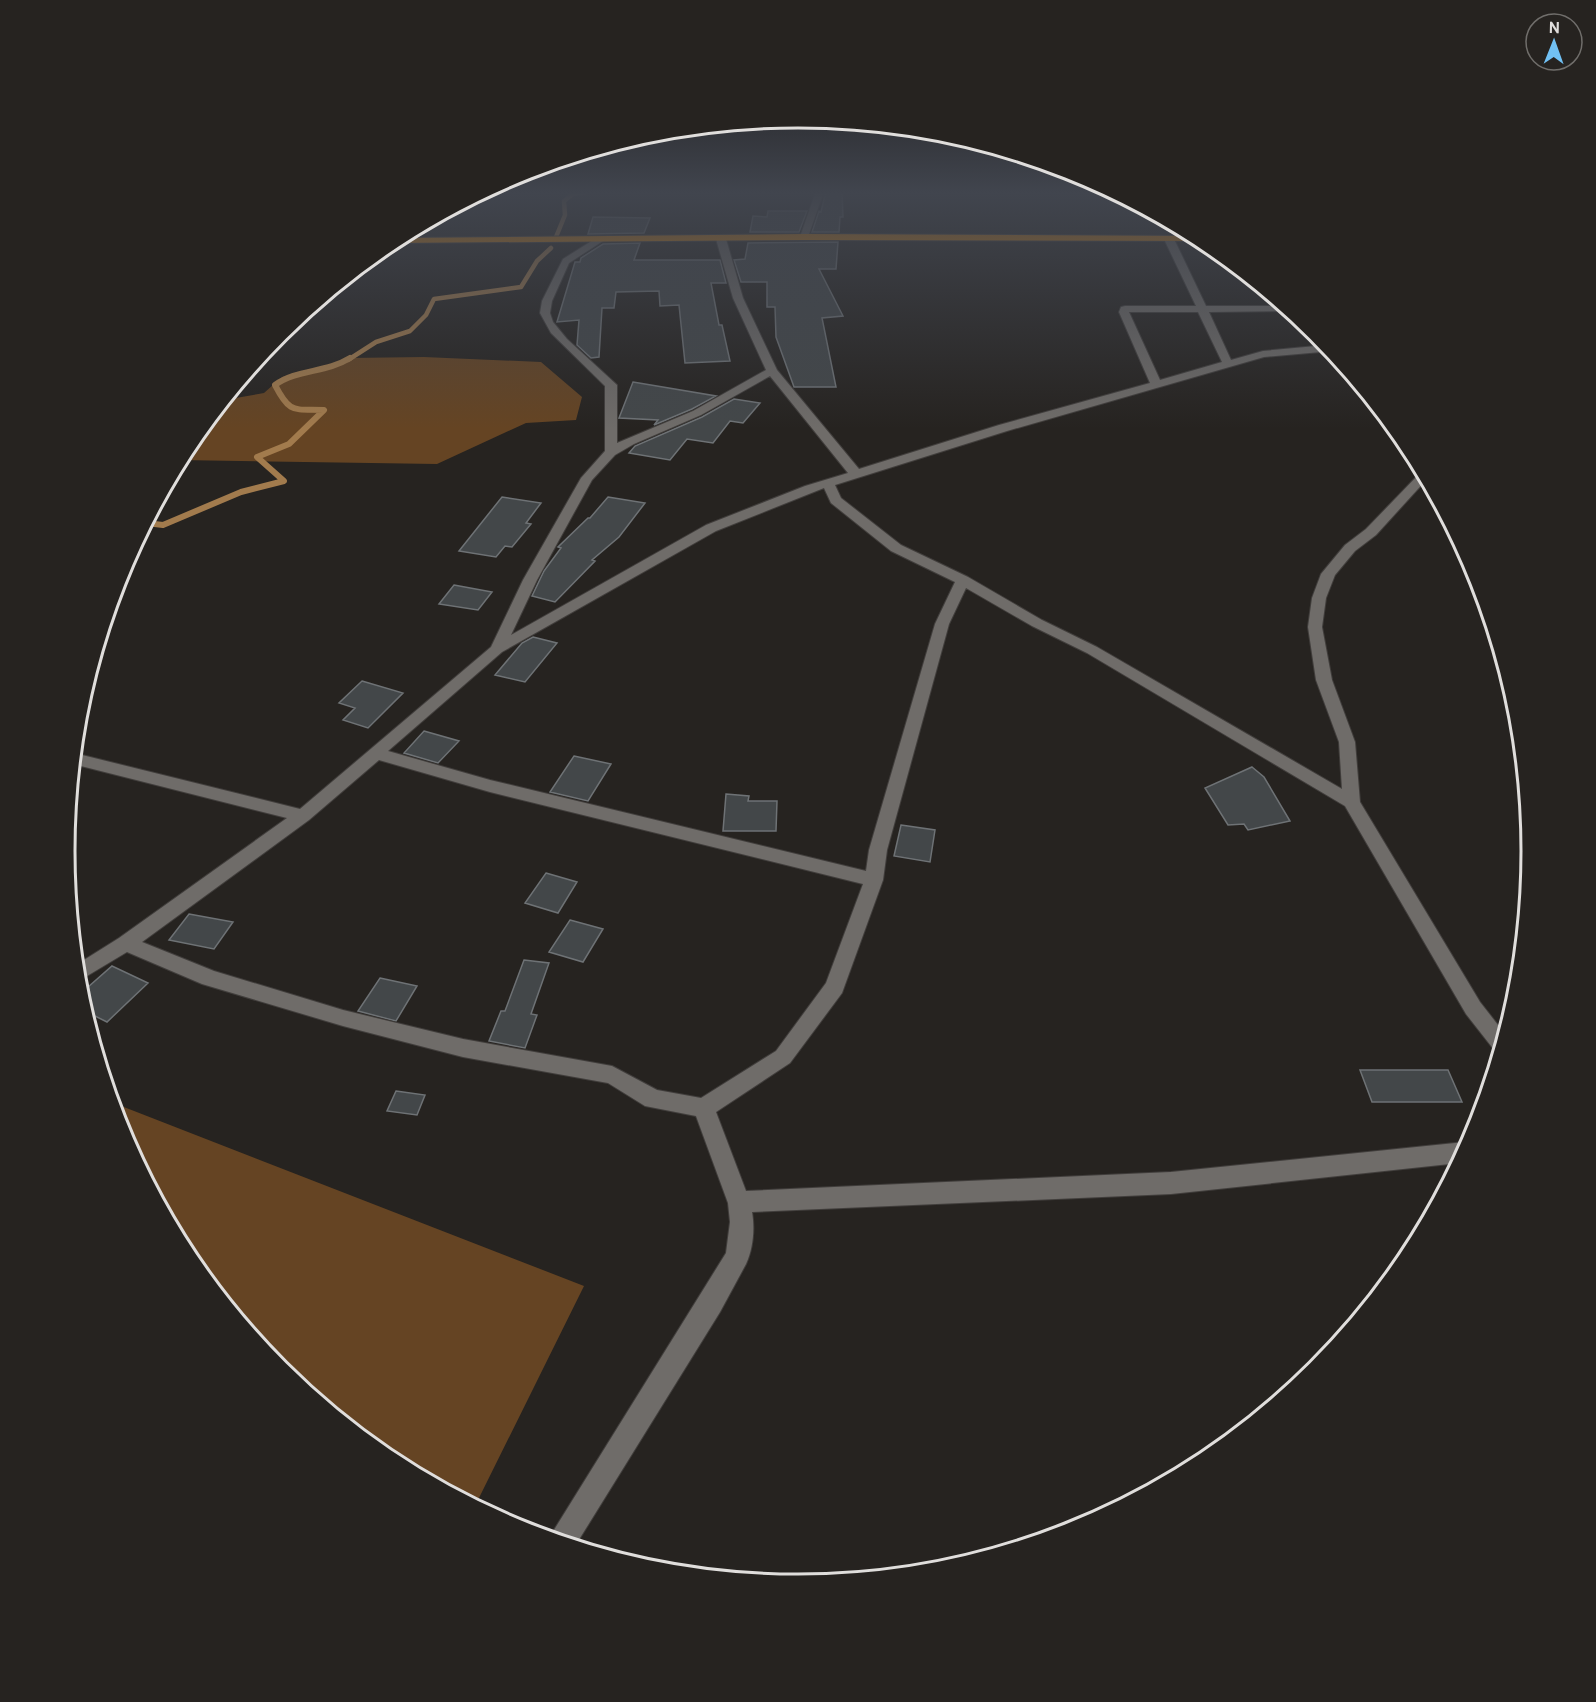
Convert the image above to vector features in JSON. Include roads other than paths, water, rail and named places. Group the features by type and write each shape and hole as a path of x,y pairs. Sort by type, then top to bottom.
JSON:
{"street":[{"path":"562,270 546,305 545,313 548,321 566,344 611,385 611,452"},
{"path":"730,270 738,298 772,371 856,474"},
{"path":"1184,270 1228,364"},
{"path":"1156,384 1124,312 1125,309 1277,309"},
{"path":"85,969 126,943 303,816 378,754 497,649 711,528 828,483 1003,428 1263,354 1318,349"},
{"path":"497,649 530,580 587,478 611,452 630,441 697,413 772,371"},
{"path":"1418,480 1371,532 1350,548 1329,574 1319,598 1316,627 1324,680 1347,742 1351,802 1473,1008 1496,1037"},
{"path":"828,483 836,500 896,548 963,580 1037,623 1092,650 1351,802"},
{"path":"126,943 209,978 343,1018 463,1048 612,1075 652,1099 704,1108 783,1057 835,987 874,880 878,850 942,624 963,580"},
{"path":"378,754 489,786 874,880"},
{"path":"81,761 303,816"},
{"path":"565,1536 711,1304 738,1256 742,1222 739,1202 730,1183 704,1108"},
{"path":"739,1202 1171,1183 1454,1153"}],"waterway":[{"path":"348,360 376,342 410,331 426,315 434,299 521,287 531,270"},
{"path":"154,524 163,525 241,492 284,481 257,457 289,444 324,410 294,408 285,401 275,385 293,376 341,363 350,358"}]}
